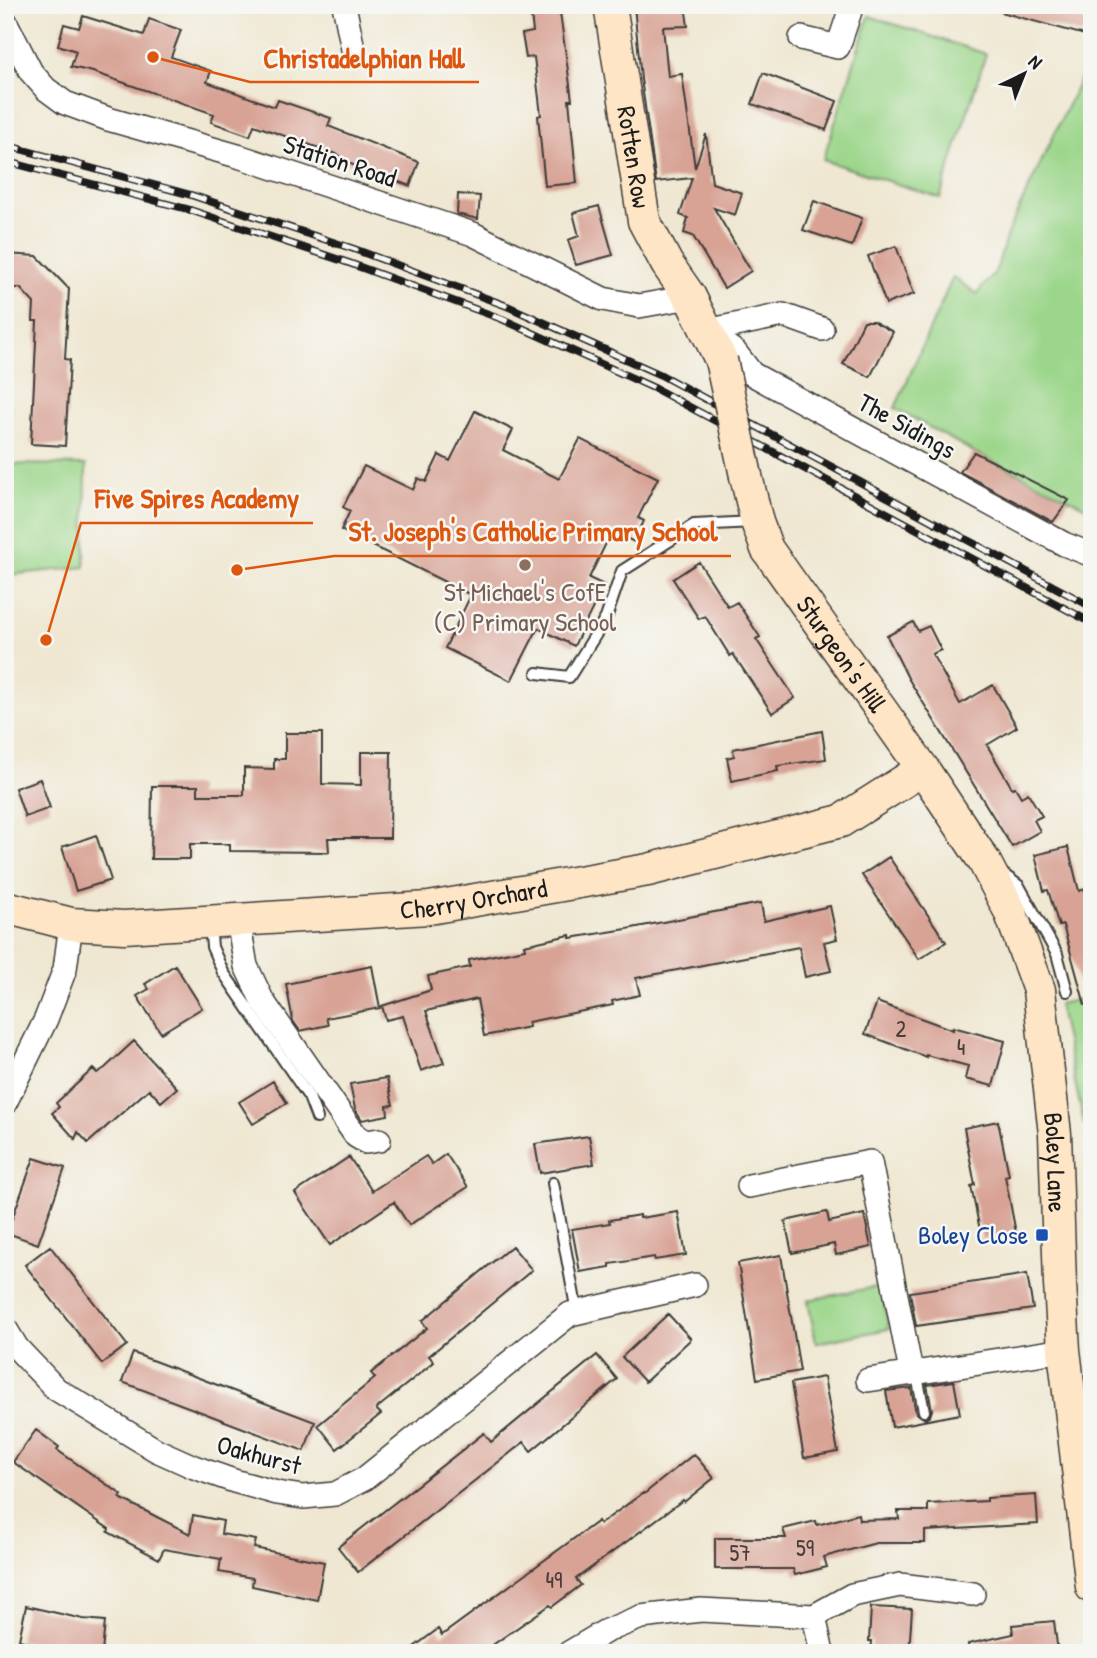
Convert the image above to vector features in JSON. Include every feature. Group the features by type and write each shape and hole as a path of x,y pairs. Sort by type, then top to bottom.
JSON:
{"street":[{"path":"344,5 354,49"},
{"name":"Rotten Row","path":"610,5 644,221 667,264 690,297"},
{"path":"801,38 838,47 852,5"},
{"name":"Station Road","path":"5,21 31,72 46,89 65,103 108,120 241,157 473,234 604,299 639,306 690,297"},
{"name":"Sturgeon's Hill","path":"690,297 721,360 757,522 767,549 923,769 984,861 1053,990"},
{"path":"706,331 783,316 822,329"},
{"name":"The Sidings","path":"706,331 735,352 752,374 1064,544 1092,555"},
{"name":"Cherry Orchard","path":"5,906 71,924 124,927 429,908 648,870 841,821 923,769"},
{"path":"224,921 262,1000 356,1136 366,1142 379,1140"},
{"path":"7,1096 46,1019 65,969 71,924"},
{"name":"Boley Lane","path":"1053,990 1055,1134 1064,1350 1092,1587"},
{"path":"749,1186 870,1162 914,1372"},
{"path":"573,1313 695,1285"},
{"name":"Oakhurst","path":"5,1328 18,1348 56,1389 156,1450 234,1481 277,1493 317,1497 335,1494 364,1479 573,1313"},
{"path":"868,1380 1064,1350"},
{"path":"569,1653 606,1631 641,1617 701,1611 814,1616 852,1595 900,1585 973,1594"},
{"path":"814,1616 822,1653"}],"lane":[{"path":"537,673 569,677 606,618 622,571 694,525 757,522"},
{"path":"224,921 212,947 223,972 309,1097 317,1118"},
{"path":"553,1183 573,1313"},
{"path":"914,1372 924,1411"}],"green space":[{"path":"869,16 986,54 940,198 823,160"},
{"path":"1092,54 1092,510 974,452 895,408 953,277 977,294 996,271 1007,234"},
{"path":"5,404 10,404 6,464 86,465 85,567 8,575 5,534"},
{"path":"1092,997 1092,1124 1084,1124 1058,1004"},
{"path":"881,1286 889,1329 816,1343 808,1300"}],"building":[{"path":"530,5 559,5 572,100 569,100 577,183 545,186 534,57 526,58 522,34 533,32"},
{"path":"634,5 685,5 688,26 663,27 668,76 682,74 695,168 706,134 712,183 742,193 735,215 714,208 751,271 724,288 693,236 684,233 688,218 680,215 692,178 656,182 641,79"},
{"path":"1002,5 1092,5 1092,37 1001,12"},
{"path":"83,16 144,35 149,19 181,30 171,57 211,71 207,82 275,107 278,100 331,118 328,126 419,162 410,186 337,159 339,155 254,125 250,136 211,122 214,114 93,72 71,67 76,51 58,45 64,24 79,28"},
{"path":"763,73 837,101 826,130 752,104"},
{"path":"458,194 480,196 478,219 457,214"},
{"path":"814,201 862,218 852,246 803,230"},
{"path":"599,206 613,255 576,265 568,240 579,236 573,213"},
{"path":"896,246 914,294 886,304 868,256"},
{"path":"5,254 37,256 69,289 65,359 70,360 65,446 31,444 37,321 33,321 34,303 20,288 5,288"},
{"path":"864,321 873,321 893,332 870,377 843,364"},
{"path":"475,411 513,430 503,450 559,479 580,439 658,478 638,518 644,521 634,542 612,531 589,578 604,585 574,646 538,628 511,681 445,648 471,595 341,530 350,511 343,507 364,466 413,490 418,478 426,482 439,455 450,461"},
{"path":"974,452 1069,500 1053,522 960,472"},
{"path":"699,562 728,607 737,602 760,637 756,639 795,698 772,713 733,654 730,656 705,616 699,619 673,579"},
{"path":"913,622 918,631 929,626 941,650 932,654 960,704 993,685 1017,727 987,745 1012,788 1015,787 1021,797 1028,793 1042,816 1034,820 1040,831 1012,847 908,678 887,636"},
{"path":"822,731 826,759 777,766 778,771 732,781 727,758 734,756 733,749"},
{"path":"285,733 322,733 322,784 361,785 361,752 391,752 390,838 328,838 329,852 230,851 230,844 190,844 190,859 151,859 152,786 198,786 198,795 244,795 244,768 274,769 274,759 285,759"},
{"path":"40,779 50,808 25,817 15,788"},
{"path":"96,835 111,880 76,891 62,847"},
{"path":"1068,847 1079,891 1092,887 1092,1004 1085,1005 1063,925 1059,926 1048,890 1044,891 1035,855"},
{"path":"889,857 946,942 919,959 862,875"},
{"path":"761,903 764,921 830,906 837,939 824,942 831,971 805,977 799,947 708,964 636,978 640,995 612,1001 613,1005 528,1022 529,1027 484,1036 477,999 426,1011 444,1063 421,1071 403,1016 386,1020 382,1006 431,990 428,976 470,967 469,960 525,949 524,945 570,935 570,938 627,929"},
{"path":"175,965 202,1008 161,1033 137,996 149,989 145,984"},
{"path":"372,966 380,1008 326,1018 328,1025 300,1031 293,1021 286,984"},
{"path":"877,1002 953,1030 953,1027 1005,1041 993,1086 965,1079 968,1066 926,1057 865,1034"},
{"path":"134,1041 177,1088 161,1102 149,1089 88,1143 78,1132 75,1139 52,1113 59,1107 56,1103 93,1069 97,1073 105,1068"},
{"path":"387,1078 393,1105 387,1106 388,1115 362,1120 355,1109 350,1084"},
{"path":"273,1081 287,1103 253,1124 239,1102"},
{"path":"998,1121 1009,1175 1005,1176 1016,1233 982,1240 971,1186 975,1185 964,1128"},
{"path":"589,1136 594,1164 540,1173 535,1144"},
{"path":"446,1154 468,1187 409,1225 394,1202 330,1245 295,1193 349,1157 372,1191 426,1156 432,1164"},
{"path":"34,1158 65,1168 38,1244 7,1233"},
{"path":"678,1212 686,1255 610,1264 610,1267 580,1272 572,1229 640,1215 640,1218"},
{"path":"827,1212 829,1222 864,1214 871,1247 836,1255 834,1244 792,1253 785,1221"},
{"path":"50,1246 127,1345 102,1364 25,1265"},
{"path":"512,1246 532,1270 429,1356 434,1362 376,1409 381,1414 337,1449 318,1425 375,1378 371,1373 427,1328 422,1321"},
{"path":"781,1255 800,1371 757,1379 738,1263"},
{"path":"1027,1274 1033,1309 916,1326 910,1292"},
{"path":"668,1314 691,1339 645,1382 622,1357"},
{"path":"133,1353 315,1422 304,1451 122,1382"},
{"path":"597,1355 617,1379 531,1451 524,1442 358,1572 338,1547 484,1433 491,1442"},
{"path":"824,1377 838,1452 804,1458 791,1383"},
{"path":"954,1381 960,1414 892,1427 886,1391 911,1388 916,1413 925,1419 930,1416 932,1410 927,1385"},
{"path":"36,1430 59,1447 57,1450 122,1495 120,1498 190,1534 193,1515 223,1521 221,1534 256,1540 254,1548 324,1562 317,1600 252,1586 253,1578 219,1572 221,1559 164,1549 159,1559 108,1532 109,1529 13,1462"},
{"path":"694,1454 714,1478 576,1579 581,1585 552,1607 550,1605 481,1653 406,1653 438,1629 442,1635 598,1521 600,1524 644,1494"},
{"path":"1036,1495 1038,1524 925,1531 925,1543 876,1543 824,1557 827,1567 795,1575 793,1569 715,1569 715,1538 786,1538 783,1529 816,1521 817,1525 858,1514 859,1520 899,1519 898,1511 928,1511 928,1504"},
{"path":"26,1606 83,1619 105,1621 102,1653 74,1653 19,1640"},
{"path":"871,1607 912,1609 909,1653 871,1653"},
{"path":"1054,1621 1058,1653 969,1653 968,1644 1013,1634 1012,1625"}],"railway":[{"path":"5,145 191,195 354,249 507,306 661,375 1092,607"},
{"path":"5,161 187,209 349,263 502,319 656,389 1092,623"}],"place":[{"name":"Christadelphian Hall","path":"153,57"},
{"name":"St Michael's CofE (C) Primary School","path":"525,565"},
{"name":"St. Joseph's Catholic Primary School","path":"237,570"},
{"name":"Five Spires Academy","path":"46,640"},
{"name":"Boley Close","path":"1042,1235"}]}
